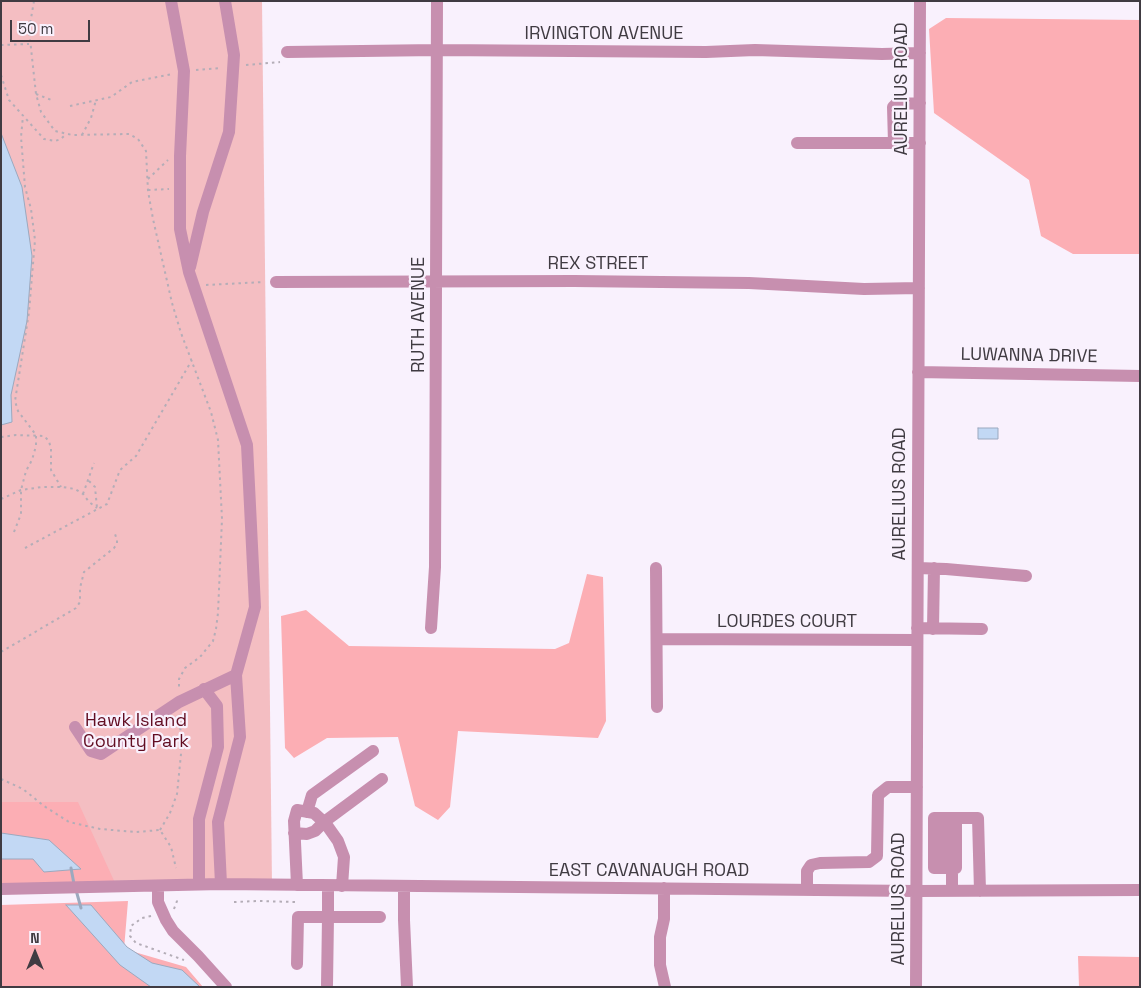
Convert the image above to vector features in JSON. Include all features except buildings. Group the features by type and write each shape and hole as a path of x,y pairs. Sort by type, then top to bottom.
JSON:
{"street":[{"path":"171,1 184,71 180,229 189,272 247,445 255,607 236,675 240,737 218,822 221,884"},
{"path":"189,272 203,212 229,132 234,55 226,1"},
{"name":"RUTH AVENUE","path":"432,628 435,567 437,1"},
{"name":"AURELIUS ROAD","path":"916,987 920,1"},
{"name":"IRVINGTON AVENUE","path":"284,57 437,50 667,52 755,50 882,54 920,53"},
{"path":"894,143 893,107 896,104 920,103"},
{"path":"797,143 920,143"},
{"name":"REX STREET","path":"276,282 574,281 750,284 864,289 919,288"},
{"name":"LUWANNA DRIVE","path":"918,372 1140,376"},
{"path":"656,568 657,707"},
{"path":"918,568 1026,576"},
{"path":"933,628 934,568"},
{"name":"LOURDES COURT","path":"657,639 917,634 933,628 982,629"},
{"path":"75,727 91,751 101,754 179,702 236,675"},
{"path":"198,884 198,818 218,747 216,706 204,689"},
{"path":"306,812 312,795 373,751"},
{"path":"294,833 307,834 315,831 324,822 382,779"},
{"path":"807,890 807,871 811,865 820,863 870,862 877,856 878,795 888,787 916,787"},
{"path":"297,885 294,821 297,810 314,813 324,822 338,841 344,857 342,886"},
{"path":"950,818 956,868 934,868 934,818 950,818 978,818 980,891"},
{"path":"948,868 952,891"},
{"name":"EAST CAVANAUGH ROAD","path":"1,889 221,884 916,891 1140,890"},
{"path":"158,886 158,902 169,925 226,987"},
{"path":"327,985 328,886"},
{"path":"404,886 407,987"},
{"path":"664,888 664,919 660,937 660,965 664,987"},
{"path":"297,964 298,917 380,917"}],"path":[{"path":"34,1 29,30 36,94 41,112 55,131 82,135 130,134 138,139 146,151 148,190 172,303 211,412 218,440 222,519 218,613 212,641 200,657 186,668 179,679 182,731 180,776 175,800 160,830"},
{"path":"1,44 30,44"},
{"path":"70,106 110,97 132,82 184,71 233,67 284,57"},
{"path":"1,75 9,100 44,139 56,141 66,134"},
{"path":"36,94 54,101"},
{"path":"82,135 96,100"},
{"path":"14,532 21,514 21,490 36,446 36,435 18,411 15,401 30,312 35,240 31,209 25,187 21,137 23,116"},
{"path":"148,179 181,148"},
{"path":"148,190 180,188"},
{"path":"194,285 276,282"},
{"path":"25,548 107,504 120,470 136,456 192,360"},
{"path":"1,437 44,436 50,441 51,470 61,487"},
{"path":"83,494 94,463"},
{"path":"88,480 95,487 98,508"},
{"path":"1,499 21,490 61,487 76,489 98,508"},
{"path":"1,652 76,608 80,602 80,588 84,572 112,551 117,544 114,531"},
{"path":"1,779 24,789 44,806 69,822 100,829 136,832 160,830"},
{"path":"160,830 171,847 176,868"},
{"path":"234,902 296,902"}],"green space":[{"name":"Hawk Island County Park","path":"1,1 262,1 272,885 1,886"}],"shaded area":[{"path":"946,18 1140,20 1140,254 1073,254 1041,236 1029,180 934,113 929,29"},
{"path":"587,574 603,577 606,721 598,738 458,731 450,807 438,820 415,806 398,737 327,738 294,758 285,748 281,616 306,610 349,646 555,649 569,643"},
{"path":"1,802 78,802 116,885 1,885"},
{"path":"128,901 124,949 186,967 203,987 1,987 1,905"},
{"path":"1078,956 1140,957 1140,987 1079,987"}],"water":[{"path":"1,133 22,187 32,256 27,321 11,395 12,422 1,425"},
{"path":"978,428 998,428 998,439 978,439"},
{"path":"1,833 49,840 81,869 44,872 33,859 1,859"},
{"path":"66,905 91,905 127,947 152,963 182,970 200,987 151,987 120,965"}],"waterway":[{"path":"71,868 74,884"},
{"path":"76,890 81,908"}]}
